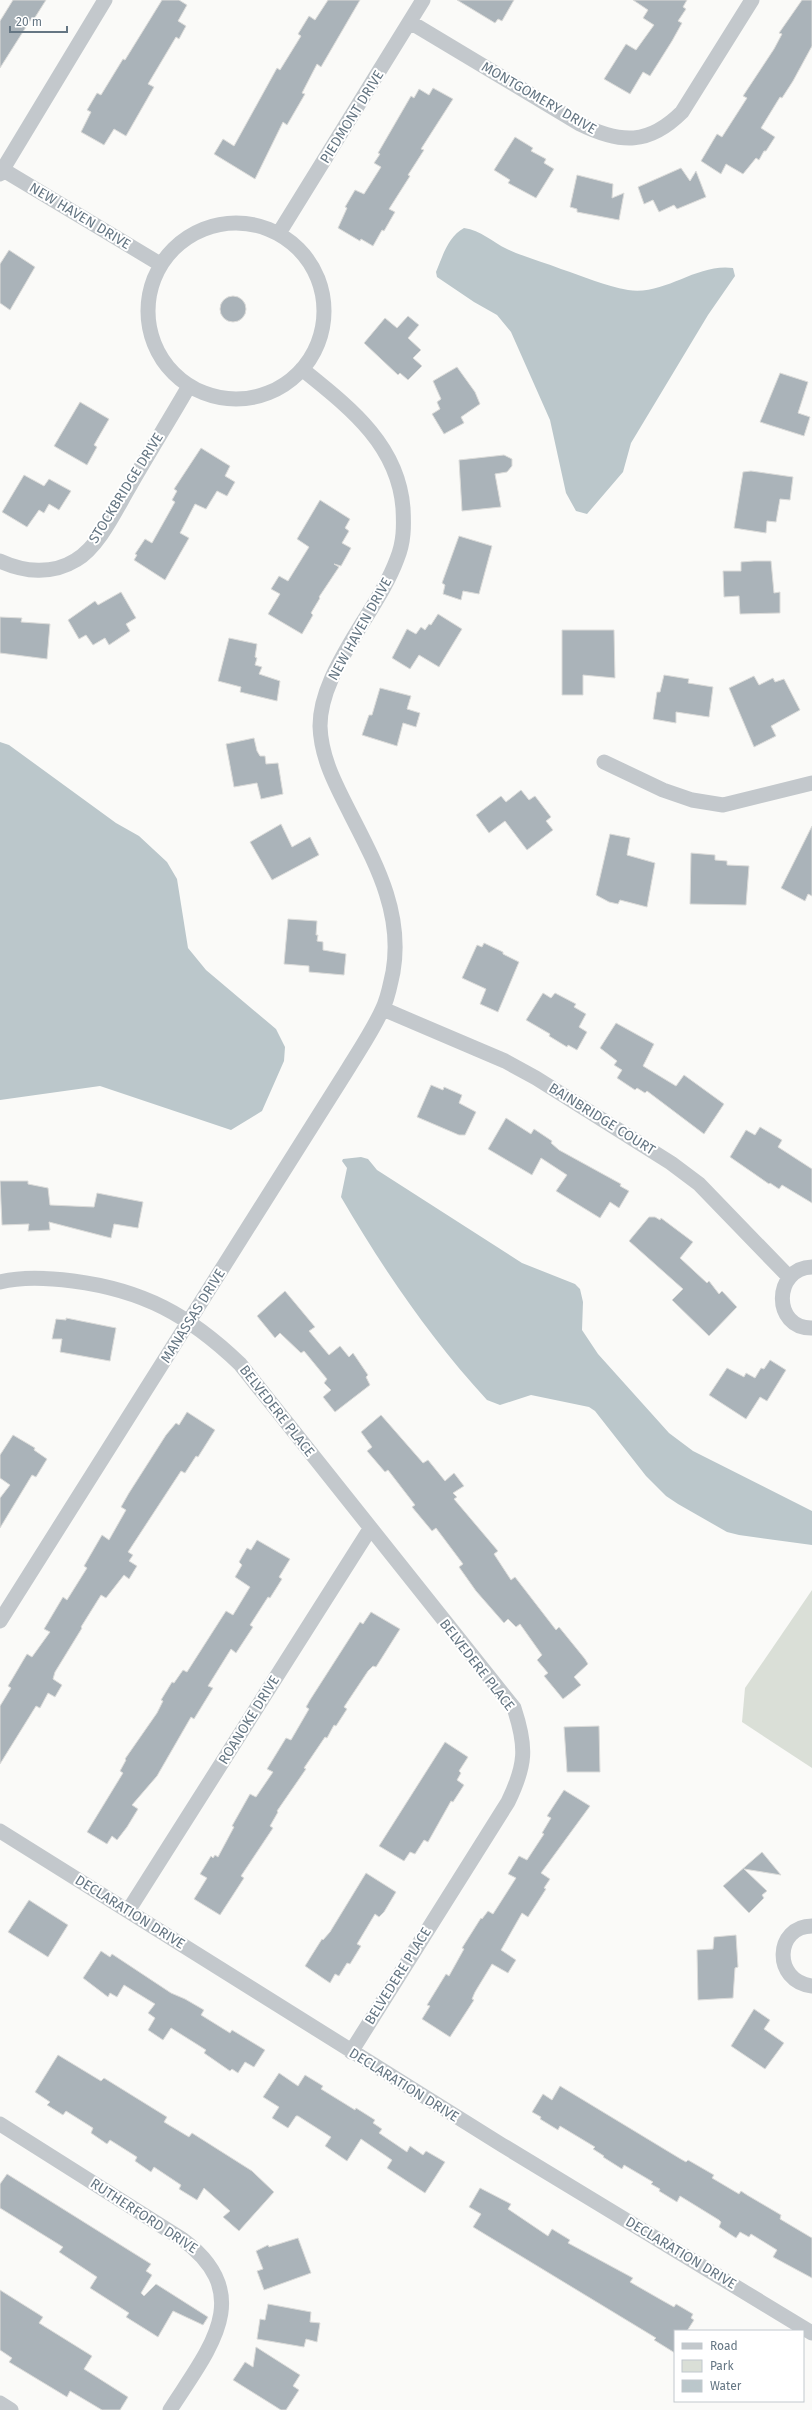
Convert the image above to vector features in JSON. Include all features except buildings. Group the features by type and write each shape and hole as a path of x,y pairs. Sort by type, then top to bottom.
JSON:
{"street":[{"path":"1,170 105,0"},
{"name":"PIEDMONT DRIVE","path":"279,233 424,0"},
{"name":"MONTGOMERY DRIVE","path":"410,22 580,124 598,133 634,139 658,131 669,125 682,112 752,0"},
{"name":"NEW HAVEN DRIVE","path":"1,170 160,264"},
{"path":"247,222 263,226 279,233 304,255 324,298 324,317 321,336 313,353 302,369 287,383 275,390 249,398 228,399 207,395 189,386 172,373 160,357 150,333 148,301 152,282 160,264 183,240 213,225 247,222"},
{"name":"NEW HAVEN DRIVE","path":"302,369 366,424 384,448 396,473 402,496 404,526 398,559 382,591 331,680 320,726 330,775 380,872 389,897 395,933 394,964 390,989 383,1009"},
{"name":"STOCKBRIDGE DRIVE","path":"0,561 27,570 42,571 76,560 91,546 108,523 189,386"},
{"path":"604,762 663,790 692,800 723,806 812,783"},
{"name":"BAINBRIDGE COURT","path":"383,1009 505,1061 536,1078 672,1163 699,1184 789,1277"},
{"name":"MANASSAS DRIVE","path":"0,1621 346,1072 383,1009"},
{"path":"812,1267 800,1269 789,1277 782,1291 784,1311 798,1325 812,1328"},
{"name":"BELVEDERE PLACE","path":"0,1282 56,1279 104,1285 141,1296 189,1322 223,1348 240,1364 514,1708 523,1743 523,1763 519,1779 508,1802 351,2052"},
{"name":"ROANOKE DRIVE","path":"128,1911 370,1529"},
{"name":"DECLARATION DRIVE","path":"0,1831 351,2052 812,2333"},
{"path":"812,1926 799,1929 791,1935 785,1944 783,1954 783,1964 795,1981 812,1986"},
{"name":"RUTHERFORD DRIVE","path":"0,2124 182,2239 199,2251 211,2265 219,2283 222,2308 217,2331 170,2410"},
{"path":"0,2403 11,2410"}],"green space":[{"path":"812,1590 812,1768 742,1722 745,1688"}],"water":[{"path":"464,228 476,231 520,255 602,283 628,290 642,291 668,284 706,270 733,268 735,276 708,315 631,443 623,472 587,514 576,511 566,493 550,420 511,332 497,315 474,302 437,277 436,272 450,241"},
{"path":"0,742 9,745 116,823 139,836 167,862 177,879 188,948 206,970 276,1029 285,1047 284,1061 262,1111 231,1130 100,1086 0,1100"},
{"path":"361,1157 368,1159 377,1170 522,1263 575,1284 580,1289 583,1302 582,1330 598,1354 669,1433 693,1451 812,1511 812,1545 727,1532 678,1504 666,1496 646,1476 595,1411 589,1407 531,1395 500,1405 487,1400 446,1352 408,1302 341,1197 347,1168 342,1161 343,1159"}]}
